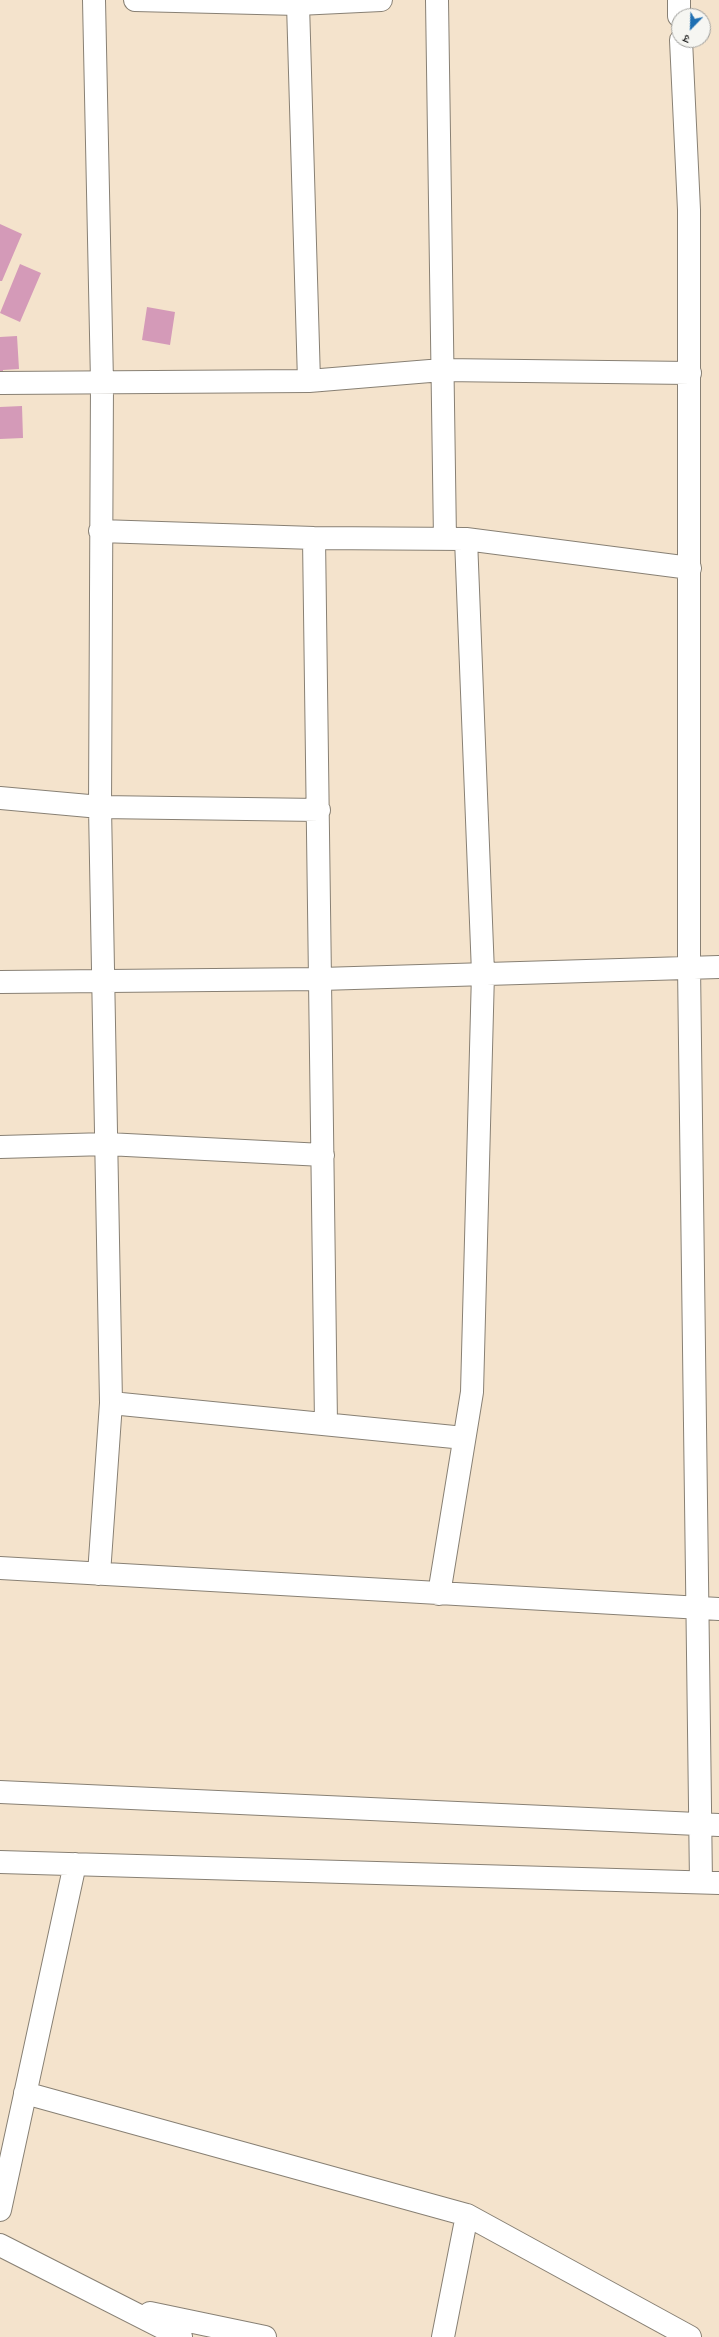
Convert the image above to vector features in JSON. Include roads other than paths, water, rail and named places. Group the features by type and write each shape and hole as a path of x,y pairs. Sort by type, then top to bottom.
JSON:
{"street":[{"path":"94,0 102,382 100,531 100,807 111,1403 99,1574"},
{"path":"135,0 298,4 381,0"},
{"path":"437,0 442,370 455,539 483,973 472,1392 438,1594"},
{"path":"298,4 309,381"},
{"path":"0,1862 710,1882 708,1609 689,967 689,210 681,48"},
{"path":"0,383 309,381 442,370 690,373"},
{"path":"100,531 314,538 455,539 690,568"},
{"path":"314,538 319,810 326,1423"},
{"path":"0,798 100,807 319,810"},
{"path":"0,982 103,979 320,979 719,967"},
{"path":"0,1147 107,1144 323,1155"},
{"path":"111,1403 326,1423 464,1438"},
{"path":"0,1568 708,1609"},
{"path":"0,1792 710,1825"},
{"path":"0,2210 75,1864"},
{"path":"25,2093 467,2215 690,2337"},
{"path":"443,2337 467,2215"},
{"path":"0,2245 181,2337"},
{"path":"122,2307 265,2337"}]}
